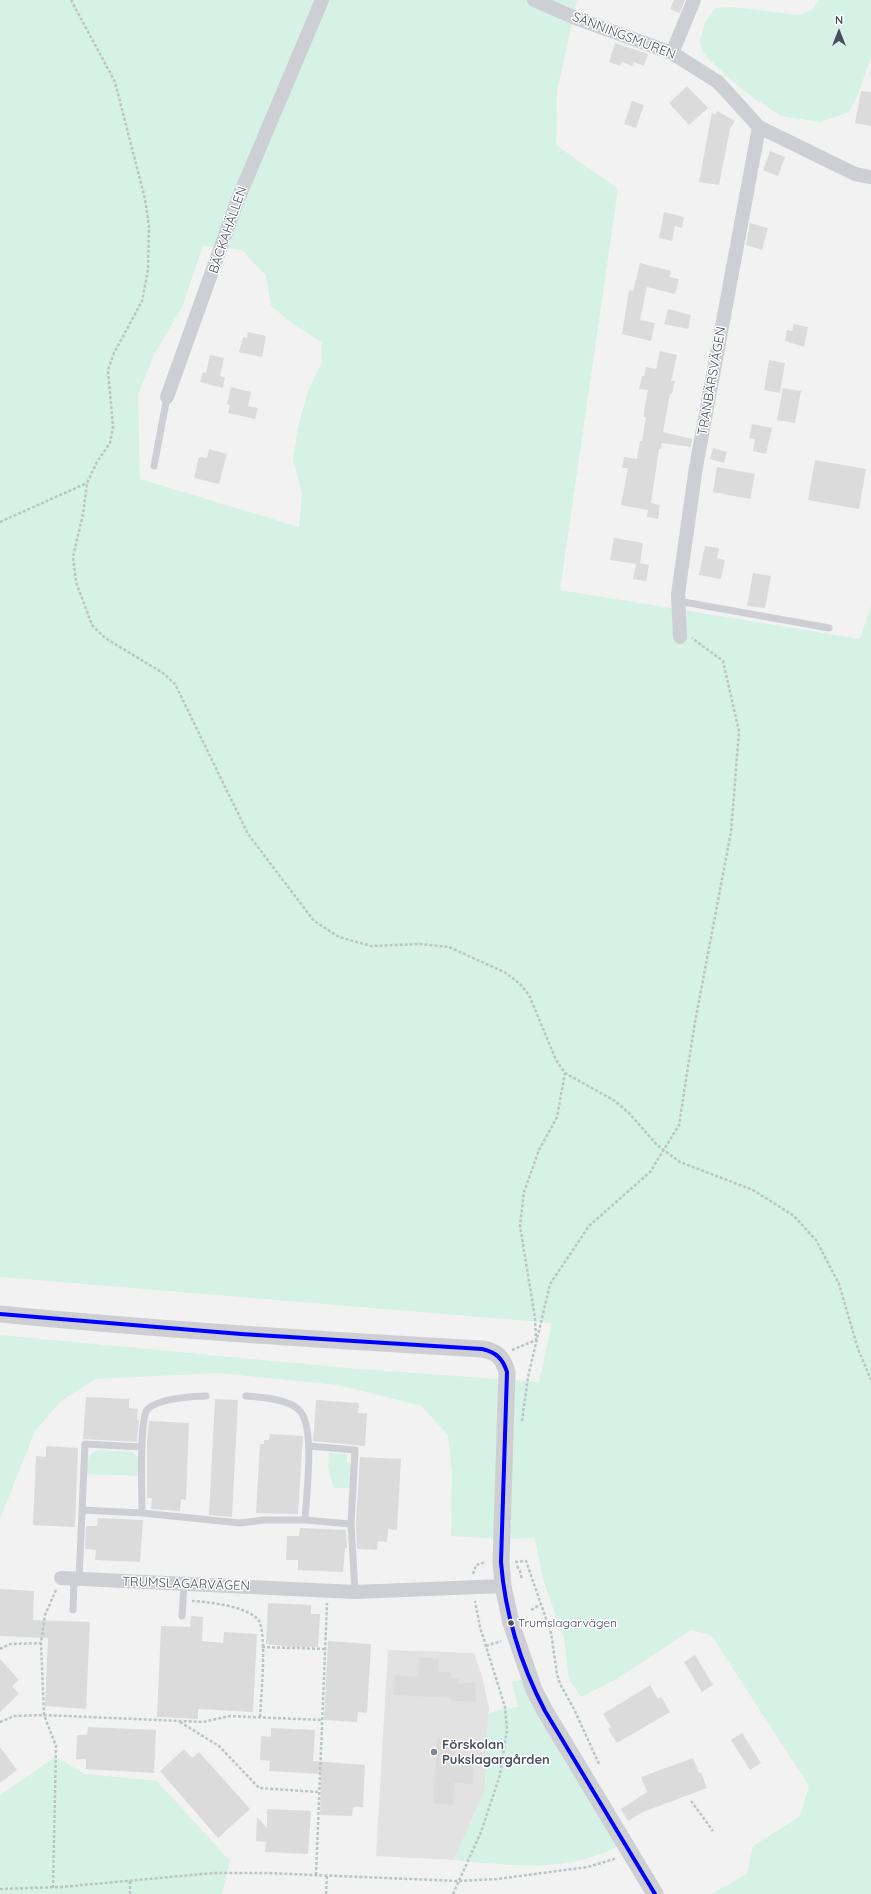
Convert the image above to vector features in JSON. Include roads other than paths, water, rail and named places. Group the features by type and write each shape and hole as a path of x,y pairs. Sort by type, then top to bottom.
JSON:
{"street":[{"name":"BÄCKAHÄLLEN","path":"167,397 238,199 322,0"},
{"name":"SÄNNINGSMUREN","path":"534,0 578,19 672,53 718,82 759,127 855,174 871,177"},
{"path":"672,53 694,0"},
{"name":"TRANBÄRSVÄGEN","path":"680,637 678,601 696,467 759,127"},
{"path":"0,1314 128,1326 482,1349 491,1350 499,1355 505,1362 508,1382 502,1515 503,1586 521,1653 538,1697 561,1739 655,1894"},
{"name":"TRUMSLAGARVÄGEN","path":"71,1579 355,1592 503,1586"}],"lane":[{"name":"BÄCKAHÄLLEN","path":"154,466 167,397"},
{"path":"678,601 829,628"},
{"path":"142,1513 142,1447 145,1414 148,1408 175,1399 206,1396"},
{"path":"246,1396 268,1398 298,1409 305,1419 309,1446 305,1520"},
{"path":"73,1610 71,1579 82,1510 85,1444 142,1447"},
{"path":"309,1446 355,1450 351,1524 355,1592"},
{"path":"82,1510 142,1513 240,1522 264,1520 305,1520 351,1524"},
{"path":"182,1616 184,1584"}],"place":[{"name":"Trumslagarvägen","path":"511,1623"},
{"name":"Förskolan Pukslagargården","path":"434,1752"}]}
